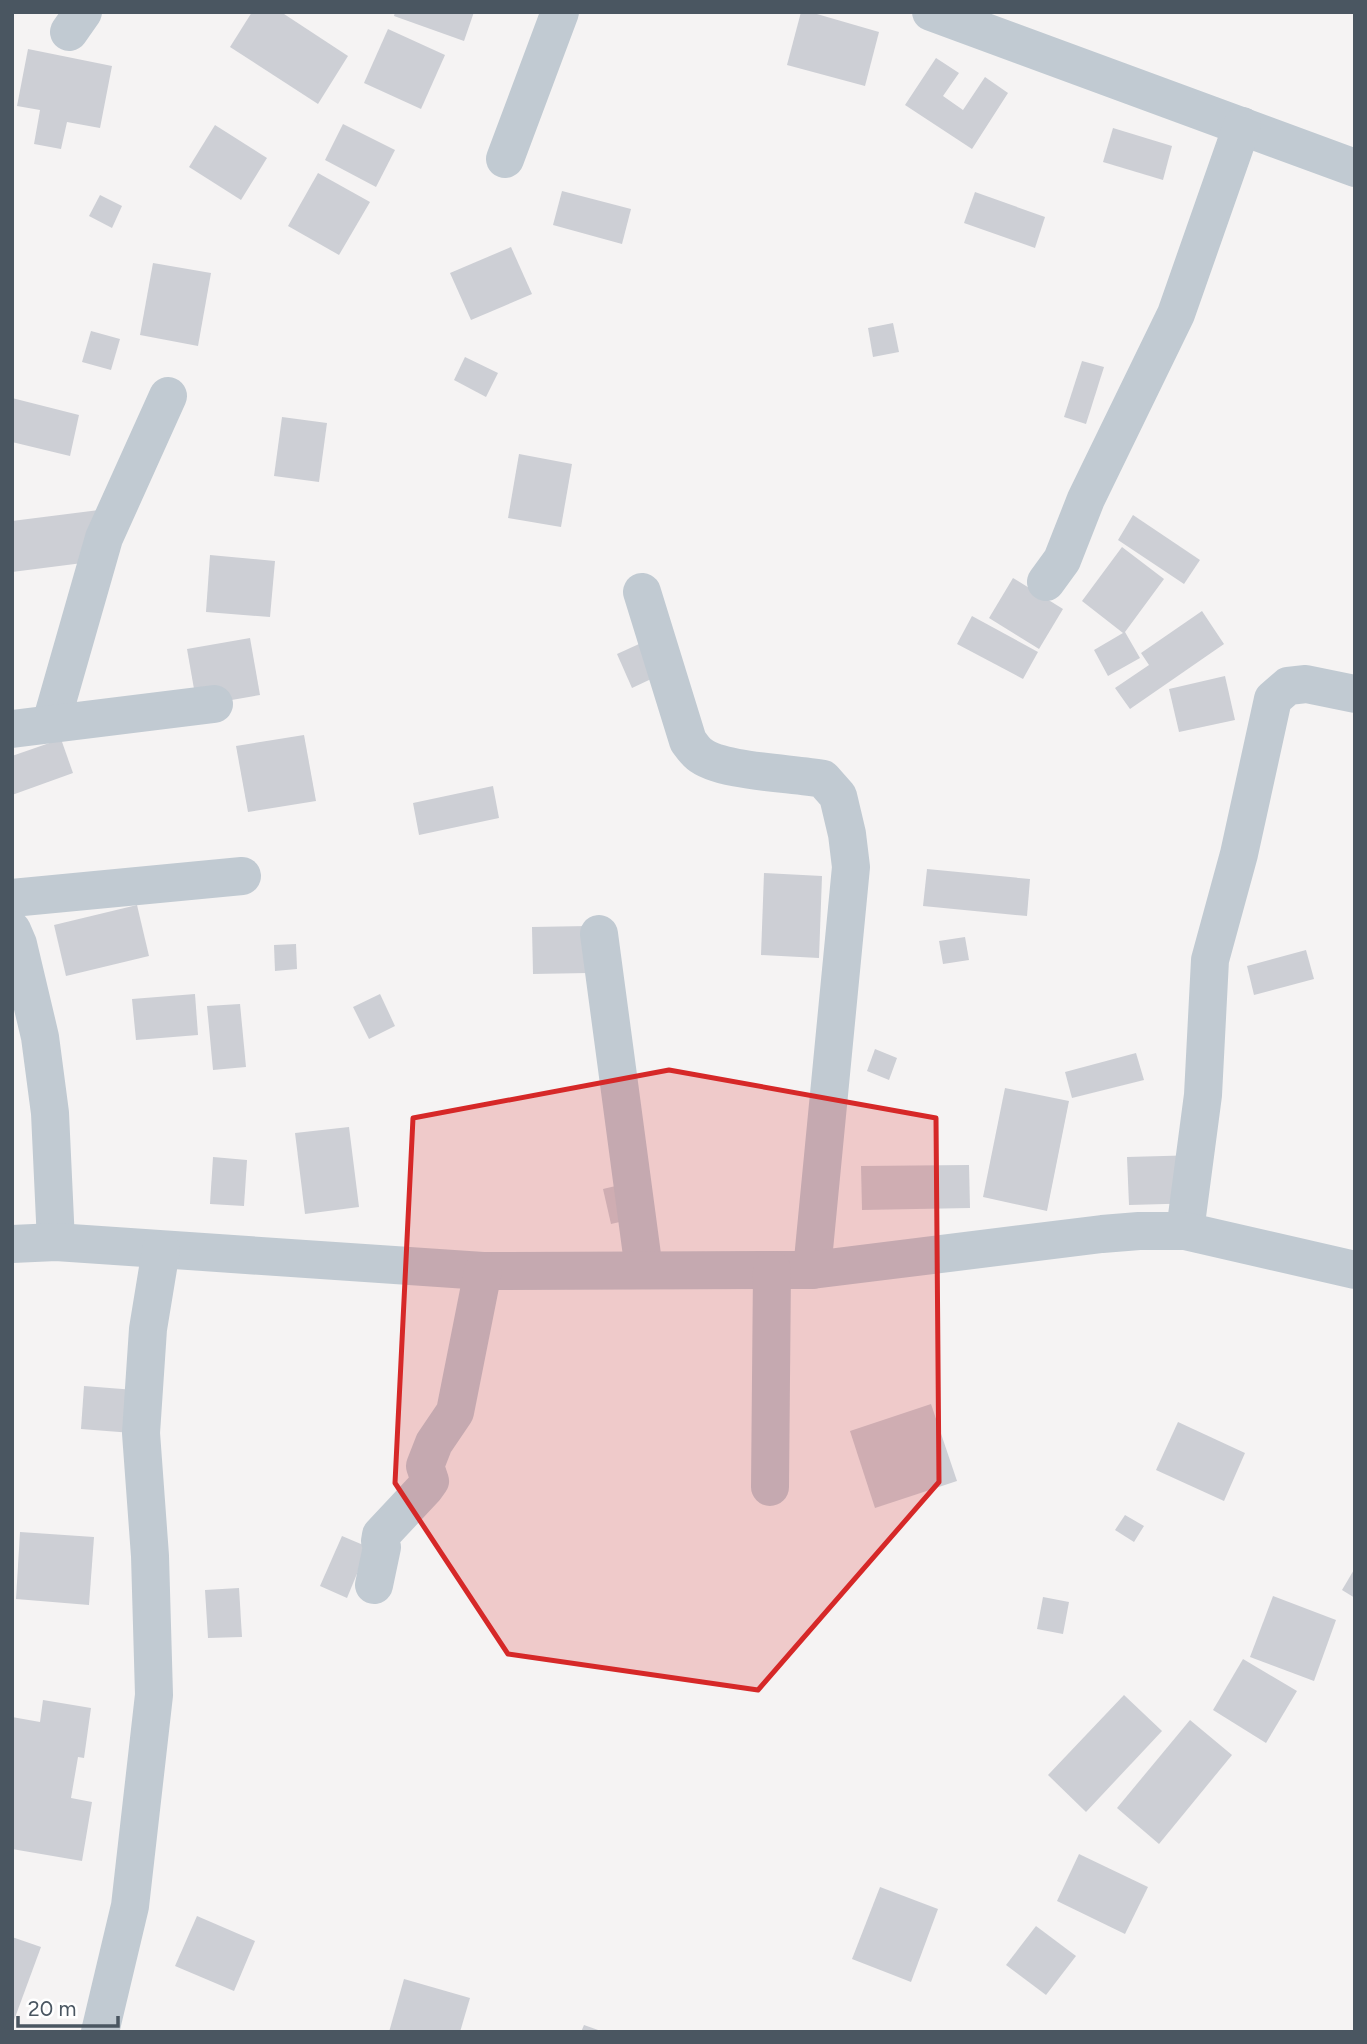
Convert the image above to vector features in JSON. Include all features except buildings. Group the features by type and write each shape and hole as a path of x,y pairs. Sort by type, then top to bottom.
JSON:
{"street":[{"path":"505,159 560,12"},
{"path":"931,12 1355,168"},
{"path":"1046,582 1062,561 1086,499 1176,314 1242,126"},
{"path":"51,723 104,538 168,397"},
{"path":"642,592 688,741 699,754 714,762 771,774 823,779 838,796 847,834 850,867 812,1270"},
{"path":"1185,1231 1203,1095 1210,960 1239,854 1273,699 1288,686 1306,684 1355,694"},
{"path":"12,729 214,704"},
{"path":"12,898 242,876"},
{"path":"12,930 18,944 40,1037 50,1113 56,1242"},
{"path":"599,934 644,1270"},
{"path":"12,1244 56,1242 483,1271 812,1270 1102,1234 1185,1231 1355,1270"},
{"path":"100,2032 131,1906 154,1695 150,1556 141,1433 148,1329 161,1250"},
{"path":"770,1486 772,1270"},
{"path":"374,1585 382,1547 381,1535 430,1480 425,1466 435,1443 455,1412 483,1271"}],"highlighted area":[{"path":"669,1070 936,1118 939,1482 758,1690 508,1654 395,1483 413,1118"}]}
